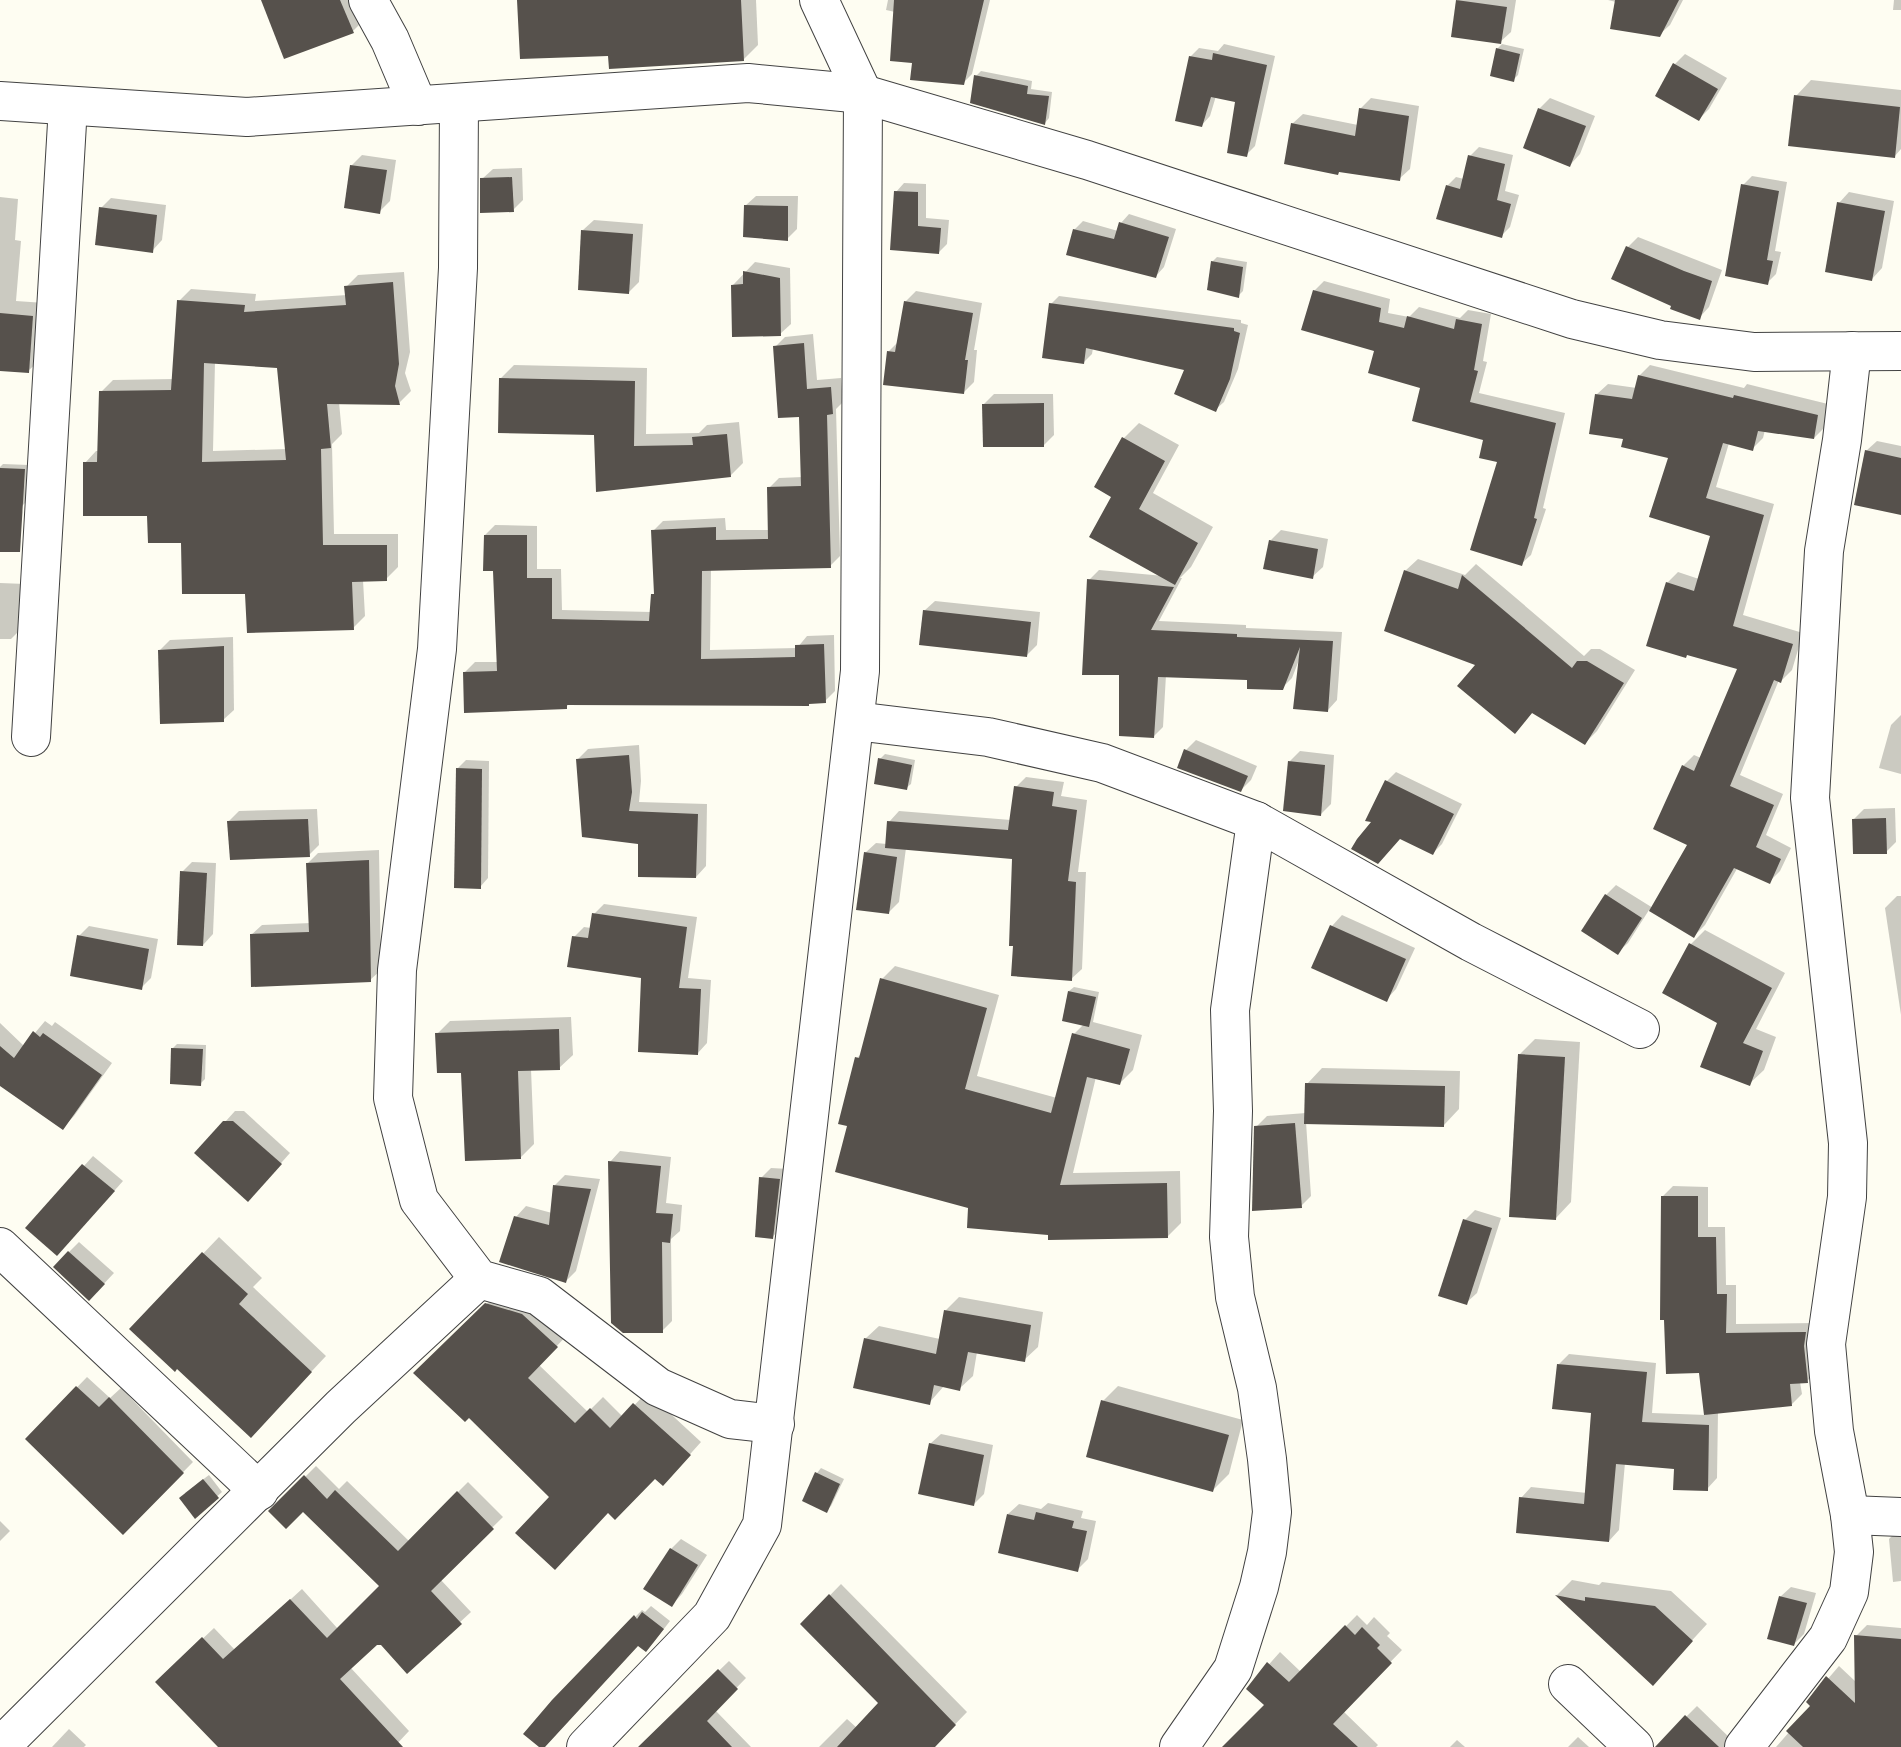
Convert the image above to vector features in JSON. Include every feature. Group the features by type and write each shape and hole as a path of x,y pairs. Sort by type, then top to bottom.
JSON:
{"street":[{"path":"368,0 390,40 418,106"},
{"path":"586,1747 712,1616 762,1525 860,671 863,94 819,0"},
{"path":"0,101 247,117 748,83 863,94 1087,160 1572,319 1660,340 1754,352 1901,351"},
{"path":"459,103 458,268 437,649 397,970 394,1098 419,1200 479,1279 539,1296 658,1387 730,1419 775,1424"},
{"path":"31,737 68,106"},
{"path":"1744,1747 1828,1638 1849,1592 1854,1552 1850,1515 1833,1431 1826,1344 1847,1197 1848,1143 1810,798 1824,551 1842,440 1852,351"},
{"path":"855,721 988,737 1102,763 1256,821 1471,942 1640,1029"},
{"path":"1179,1747 1233,1669 1259,1587 1272,1512 1257,1388 1235,1297 1228,1237 1233,1111 1230,1010 1256,821"},
{"path":"0,1247 258,1492"},
{"path":"0,1747 341,1407 479,1279"},
{"path":"1850,1515 1901,1517"},
{"path":"1568,1684 1634,1747"}],"building":[{"path":"261,0 340,0 354,33 284,59"},
{"path":"517,0 741,0 744,61 609,69 608,56 520,59"},
{"path":"894,0 984,0 964,85 910,80 912,63 890,61"},
{"path":"1456,0 1507,7 1501,44 1451,37"},
{"path":"1615,0 1679,0 1660,37 1610,29"},
{"path":"1496,48 1520,54 1514,82 1490,76"},
{"path":"1213,53 1267,65 1247,157 1227,153 1235,102 1211,97 1202,127 1175,121 1189,56 1212,60"},
{"path":"1673,63 1718,89 1699,121 1655,96"},
{"path":"974,75 1028,86 1027,94 1049,96 1045,125 970,103"},
{"path":"1794,95 1900,107 1895,158 1788,146"},
{"path":"1359,108 1409,116 1400,181 1339,172 1338,175 1284,164 1291,123 1355,136"},
{"path":"1538,108 1586,126 1570,167 1523,148"},
{"path":"1468,155 1505,164 1497,200 1511,204 1502,238 1436,219 1446,185 1460,189"},
{"path":"350,165 387,170 380,214 344,208"},
{"path":"512,177 514,212 480,213 480,178"},
{"path":"1741,184 1779,191 1767,260 1773,261 1768,285 1725,276"},
{"path":"894,191 918,192 918,226 941,228 939,254 890,250"},
{"path":"1837,202 1885,211 1872,281 1825,272"},
{"path":"744,205 788,206 788,241 743,237"},
{"path":"99,207 157,215 153,253 95,245"},
{"path":"1119,222 1169,237 1156,278 1066,255 1073,229 1114,239"},
{"path":"581,230 633,234 629,294 578,290"},
{"path":"1626,246 1712,281 1700,320 1670,309 1671,306 1611,279"},
{"path":"1211,261 1243,267 1239,298 1207,290"},
{"path":"743,271 780,278 781,336 732,337 731,285 743,284"},
{"path":"393,282 399,364 395,386 400,405 327,404 331,448 321,449 323,545 387,545 387,581 352,582 354,630 247,633 245,594 182,594 181,543 148,543 147,516 83,516 83,462 97,462 99,391 171,390 177,300 245,305 244,312 346,305 344,286","holes":["204,363 277,368 286,460 202,462"]},
{"path":"1313,290 1381,308 1379,322 1404,328 1407,316 1454,329 1456,319 1482,324 1474,370 1478,371 1470,402 1556,423 1534,518 1537,519 1522,566 1470,550 1497,462 1479,458 1483,440 1412,421 1420,388 1368,373 1374,351 1301,330"},
{"path":"904,301 973,313 965,360 968,360 964,394 883,385 887,351 895,352"},
{"path":"1049,303 1234,328 1234,331 1240,333 1230,379 1216,412 1174,394 1184,370 1086,348 1084,364 1042,358"},
{"path":"0,313 33,316 29,373 0,371"},
{"path":"804,343 807,389 831,387 833,414 827,415 831,568 702,571 701,659 795,657 795,645 824,644 826,703 809,706 567,705 567,709 464,713 463,672 497,671 493,571 483,571 484,535 527,535 527,578 552,578 552,619 649,621 651,594 654,594 651,530 716,527 716,540 768,539 767,487 801,486 799,417 778,418 773,346"},
{"path":"1638,375 1818,415 1814,439 1758,431 1753,451 1723,443 1706,498 1764,515 1733,626 1793,644 1781,683 1774,680 1730,786 1774,805 1756,847 1781,859 1770,884 1734,868 1694,938 1649,911 1687,845 1653,829 1682,765 1694,771 1737,669 1646,646 1666,582 1694,591 1710,536 1649,517 1668,458 1621,447 1623,439 1589,434 1595,394 1632,399"},
{"path":"499,378 635,381 634,446 693,445 692,437 727,434 731,477 596,492 594,435 498,433"},
{"path":"1044,403 1044,447 983,447 982,404"},
{"path":"1122,437 1165,461 1139,509 1198,543 1175,585 1089,537 1111,497 1094,487"},
{"path":"1865,450 1901,458 1901,515 1854,505"},
{"path":"0,468 25,469 20,552 0,552"},
{"path":"1269,540 1318,549 1313,579 1263,569"},
{"path":"1404,570 1458,589 1462,575 1572,668 1577,661 1587,661 1624,683 1585,745 1532,713 1515,734 1457,686 1475,665 1384,631"},
{"path":"1087,579 1174,587 1151,630 1333,641 1328,712 1293,709 1300,647 1283,690 1247,689 1247,680 1158,677 1154,738 1119,736 1119,675 1082,675"},
{"path":"923,610 1031,622 1027,657 919,645"},
{"path":"224,646 224,722 160,724 158,650"},
{"path":"1184,749 1248,776 1241,792 1177,768"},
{"path":"629,755 632,792 629,811 698,814 696,878 638,877 638,844 582,837 576,759"},
{"path":"878,758 912,765 907,790 874,784"},
{"path":"1288,761 1325,765 1321,816 1283,811"},
{"path":"456,768 482,769 481,889 454,888"},
{"path":"1385,780 1454,814 1433,855 1400,839 1378,864 1351,849 1371,822 1365,821"},
{"path":"1014,786 1054,792 1052,806 1077,810 1068,881 1076,882 1072,981 1011,976 1013,946 1009,946 1012,859 885,848 887,821 1008,830"},
{"path":"1886,818 1887,854 1853,854 1852,819"},
{"path":"308,819 310,857 230,860 227,821"},
{"path":"864,852 897,857 889,914 856,910"},
{"path":"369,860 371,982 251,987 250,934 309,932 306,863"},
{"path":"180,871 207,873 203,946 177,945"},
{"path":"1605,894 1642,918 1618,955 1581,931"},
{"path":"592,913 687,927 679,988 701,989 698,1055 638,1052 641,978 567,967 572,936 588,938"},
{"path":"1330,925 1406,959 1387,1002 1311,968"},
{"path":"77,935 149,949 142,990 70,976"},
{"path":"1689,943 1772,988 1743,1043 1763,1051 1750,1086 1700,1067 1717,1023 1662,993"},
{"path":"880,978 987,1008 965,1089 1051,1113 1072,1033 1130,1049 1120,1085 1087,1077 1060,1185 1167,1183 1168,1238 1048,1240 1048,1235 967,1228 968,1208 835,1172 847,1126 838,1124 855,1057 859,1058"},
{"path":"1068,991 1096,997 1089,1027 1062,1021"},
{"path":"559,1029 560,1070 518,1071 521,1159 465,1161 461,1073 437,1073 435,1033"},
{"path":"33,1031 40,1037 43,1033 102,1075 63,1130 0,1086 0,1046 14,1058"},
{"path":"171,1048 203,1049 201,1086 170,1084"},
{"path":"1518,1054 1565,1057 1556,1220 1509,1217"},
{"path":"1305,1083 1445,1086 1444,1127 1304,1124"},
{"path":"223,1121 233,1121 282,1164 248,1202 194,1153"},
{"path":"1295,1123 1302,1208 1252,1211 1254,1126"},
{"path":"608,1161 661,1166 656,1213 673,1214 670,1243 662,1242 663,1333 623,1333 611,1323"},
{"path":"82,1164 115,1191 57,1256 25,1228"},
{"path":"759,1177 780,1179 773,1239 755,1237"},
{"path":"553,1185 591,1189 566,1283 499,1262 514,1216 549,1225"},
{"path":"1661,1196 1698,1196 1698,1237 1716,1237 1717,1294 1727,1294 1726,1333 1806,1332 1804,1346 1808,1383 1790,1384 1792,1406 1704,1415 1699,1373 1666,1374 1664,1320 1660,1320"},
{"path":"1463,1219 1492,1228 1467,1305 1438,1296"},
{"path":"68,1251 105,1284 89,1301 53,1267"},
{"path":"202,1252 248,1294 239,1304 312,1372 251,1438 177,1369 175,1372 129,1329"},
{"path":"485,1303 522,1314 558,1347 528,1378 575,1423 590,1408 610,1428 633,1403 691,1455 663,1486 655,1479 615,1520 608,1513 555,1570 515,1533 549,1497 469,1418 465,1422 413,1373"},
{"path":"944,1310 1031,1325 1025,1362 968,1352 960,1391 934,1385 930,1405 853,1388 864,1338 936,1354"},
{"path":"1557,1364 1647,1372 1642,1422 1709,1425 1708,1491 1673,1490 1674,1469 1616,1464 1609,1542 1516,1533 1519,1497 1584,1504 1591,1413 1552,1409"},
{"path":"76,1386 99,1407 109,1397 184,1473 123,1535 25,1439"},
{"path":"1101,1400 1229,1435 1213,1492 1086,1457"},
{"path":"929,1443 984,1455 974,1506 918,1494"},
{"path":"815,1472 840,1484 827,1513 802,1501"},
{"path":"304,1475 327,1499 335,1490 398,1551 457,1491 494,1529 431,1591 462,1624 407,1674 381,1645 377,1645 340,1679 403,1747 218,1747 155,1682 202,1637 223,1659 290,1599 327,1638 379,1586 303,1512 286,1529 268,1511"},
{"path":"203,1479 219,1498 195,1519 179,1498"},
{"path":"1036,1512 1074,1521 1072,1528 1087,1531 1078,1572 998,1553 1007,1514 1034,1520"},
{"path":"670,1548 698,1565 672,1607 643,1589"},
{"path":"829,1594 956,1725 935,1747 837,1747 878,1703 800,1624"},
{"path":"1555,1595 1585,1601 1585,1597 1655,1606 1693,1641 1653,1686"},
{"path":"1779,1596 1807,1603 1794,1646 1767,1639"},
{"path":"642,1612 664,1629 646,1652 638,1646 545,1747 539,1747 523,1734 634,1615 637,1619"},
{"path":"1345,1625 1355,1635 1362,1627 1380,1645 1377,1648 1392,1663 1333,1724 1358,1747 1222,1747 1264,1705 1246,1689 1267,1662 1289,1682"},
{"path":"1854,1635 1901,1639 1901,1747 1803,1747 1786,1731 1810,1706 1806,1702 1826,1676 1855,1703"},
{"path":"718,1669 738,1689 707,1721 732,1747 638,1747"},
{"path":"1685,1715 1719,1747 1655,1747"}]}
